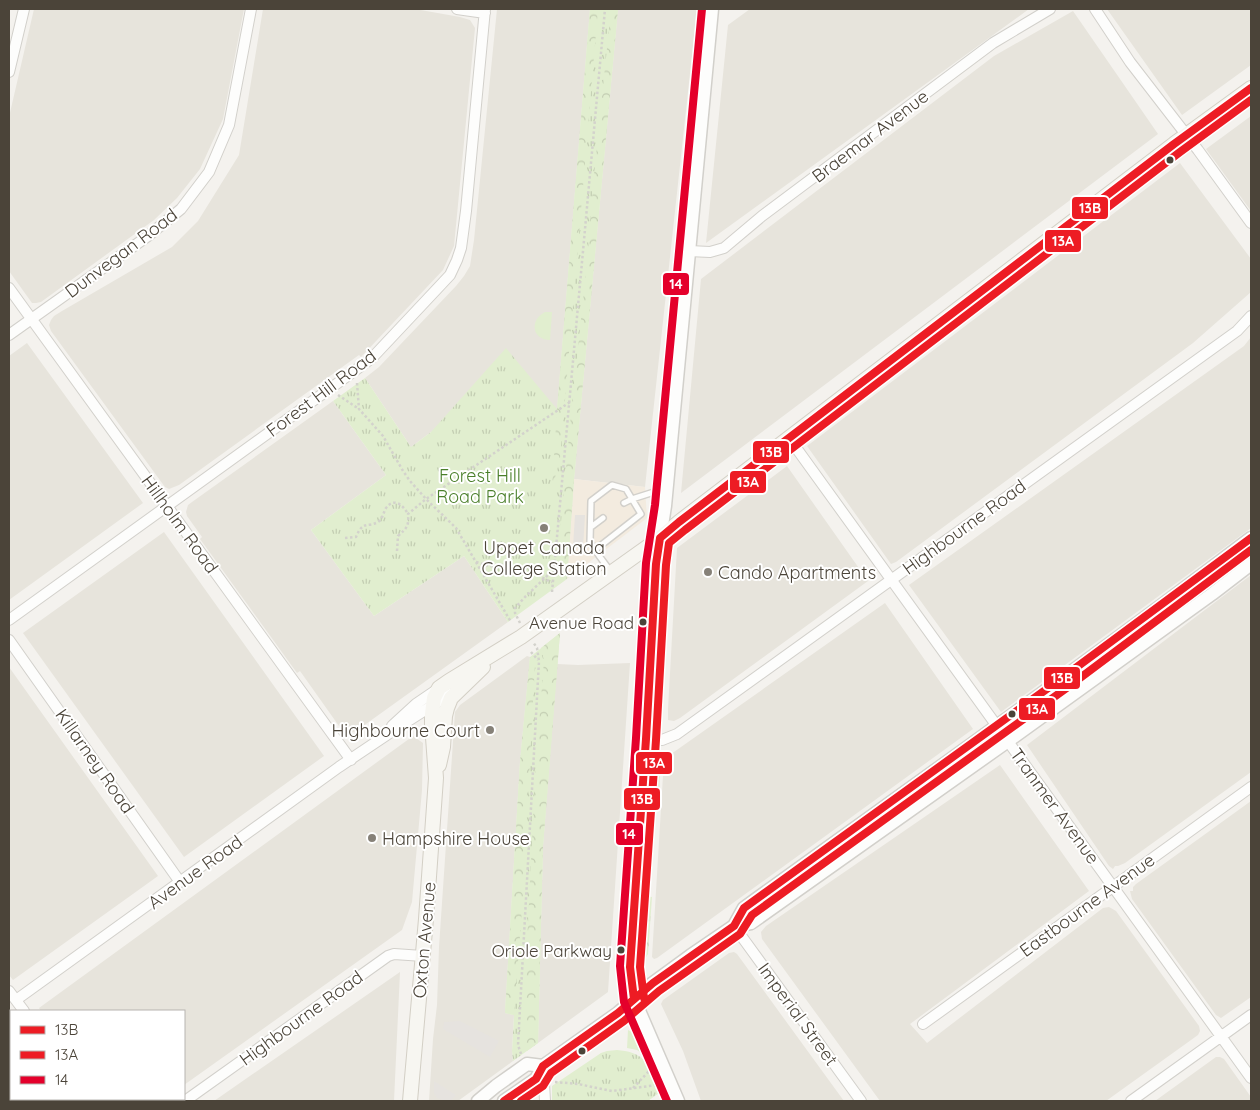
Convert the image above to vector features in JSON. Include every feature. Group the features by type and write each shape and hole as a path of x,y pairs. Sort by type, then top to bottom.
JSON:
{"main road":[{"name":"Avenue Road","path":"439,688 527,633 660,538 1186,135 1251,88"},
{"name":"Avenue Road","path":"465,684 500,651"},
{"name":"Oxton Avenue","path":"412,1097 436,778 443,747 447,708 451,698 465,684"},
{"name":"Oxton Avenue","path":"436,778 433,744 433,706 434,698 439,688"}],"street":[{"path":"9,72 24,9"},
{"name":"Dunvegan Road","path":"9,335 148,236 181,209 209,172 229,125 251,9"},
{"path":"458,9 485,11"},
{"path":"678,1101 634,999 630,967 656,564 666,491 712,9"},
{"name":"Braemar Avenue","path":"689,251 710,252 724,248 762,216 994,43 1050,9"},
{"path":"1095,9 1130,62 1251,223"},
{"name":"Forest Hill Road","path":"9,620 372,358 450,275 461,248 466,211 485,11"},
{"name":"Hillholm Road","path":"9,288 351,760"},
{"name":"Highbourne Road","path":"646,739 662,740 677,734 1237,331 1251,316"},
{"name":"Tranmer Avenue","path":"789,438 1251,1078"},
{"path":"734,926 744,908 1251,538"},
{"path":"504,1101 536,1079 543,1066 675,967 734,926 751,923 1008,741 1251,564"},
{"name":"Killarney Road","path":"9,640 180,882"},
{"name":"Avenue Road","path":"12,1002 339,767 465,684"},
{"name":"Avenue Road","path":"374,744 416,704 439,688"},
{"name":"Eastbourne Avenue","path":"923,1024 1251,787"},
{"name":"Imperial Street","path":"734,926 861,1101"},
{"name":"Highbourne Road","path":"185,1101 388,956 394,954 423,956"},
{"path":"9,991 12,1002 23,1010"},
{"path":"1131,1101 1251,1015"},
{"path":"478,1101 528,1064 543,1066"},
{"path":"543,1066 545,1101"}],"lane":[{"path":"595,550 641,514 626,489 612,485 591,501 590,542 595,550 612,572"},
{"path":"624,503 654,492 666,491"},
{"path":"591,527 603,518"}],"path":[{"path":"552,592 605,9"},
{"path":"354,372 357,381 359,409"},
{"path":"338,395 359,409 383,436 403,471 426,499 456,528 511,622"},
{"path":"408,514 426,499 570,402"},
{"path":"345,538 356,537 362,527 367,524 376,523 381,519 385,509 394,503 399,503 408,514 409,522 406,529 398,536 397,550"},
{"path":"476,562 488,566 510,563 525,568 552,582"},
{"path":"518,619 515,608 545,579 554,566"},
{"path":"523,1057 518,1045 539,661 535,645"},
{"path":"531,652 539,661"},
{"path":"632,1089 650,1069"},
{"path":"555,1082 578,1084 612,1091 658,1086"}],"shaded area":[{"path":"34,9 244,9 223,119 200,169 177,198 154,220 41,302 32,303 9,271 9,117"},
{"path":"263,9 415,9 470,20 475,28 454,246 443,270 361,357 359,355 179,485 169,489 162,483 51,331 49,325 54,316 172,247 198,221 239,155"},
{"path":"497,9 590,9 557,410 431,432 411,447 365,378 379,367 456,286 470,266"},
{"path":"618,9 697,9 645,487 574,479"},
{"path":"750,9 1029,9 706,243 728,25"},
{"path":"1107,9 1251,9 1251,65 1182,115"},
{"path":"1073,11 1158,134 681,493 701,279 994,56"},
{"path":"1251,116 1251,211 1206,149"},
{"path":"1180,163 1251,259 1251,292 1193,343 891,564 807,446"},
{"path":"1251,337 1251,528 1001,712 909,585 1244,346"},
{"path":"27,343 143,503 9,600 9,356"},
{"path":"333,401 386,475 311,530 374,616 464,556 508,622 359,729 348,733 339,726 300,671 297,673 200,539 202,537 186,512 188,505"},
{"path":"787,466 868,581 680,718 674,721 668,720 677,548"},
{"path":"574,479 645,487 647,518 567,579"},
{"path":"575,515 585,515 583,548 573,547"},
{"path":"164,532 324,756 184,857 23,633"},
{"path":"1251,575 1251,772 1125,863 1115,866 1113,869 1109,866 1027,745"},
{"path":"885,603 973,729 654,959 652,957 664,759"},
{"path":"527,656 530,657 520,762 505,1013 514,1015 513,1061 458,1101 429,1101 437,1005 439,947 455,712 460,705"},
{"path":"630,663 608,992 538,1043 543,846 557,664"},
{"path":"9,667 158,876 13,980 9,975"},
{"path":"413,736 423,743 422,790 412,902 402,930 185,1084 185,1010 40,1010 39,1008"},
{"path":"1000,765 1089,891 910,1024 927,1043 1103,908 1109,907 1116,911 1199,1026 1200,1031 1198,1035 1106,1101 880,1101 762,939 761,932 766,926"},
{"path":"1251,801 1251,997 1221,1018 1216,1015 1132,899 1130,891 1133,891 1133,887 1136,884"},
{"path":"734,952 844,1101 701,1101 683,1051 661,1004 663,1000 729,953"},
{"path":"400,972 394,1101 214,1101"},
{"path":"460,1021 499,1041 490,1057 443,1029 444,1022"},
{"path":"1216,1057 1224,1059 1251,1097 1251,1101 1155,1101"},
{"path":"434,1081 456,1095 451,1101 437,1098 434,1093"}],"green space":[{"name":"Forest Hill Road Park","path":"590,9 618,9 574,479 567,579 508,622 464,556 374,616 311,530 386,475 333,401 365,378 411,447 431,432 506,348 557,409"},
{"path":"590,9 598,9 560,459 552,489 557,410"},
{"path":"611,9 618,9 574,479 567,579 559,574 557,565"},
{"path":"545,312 552,312 550,340 539,337 535,329 536,320"},
{"path":"560,633 543,846 538,1043 513,1061 514,1015 505,1013 520,762 530,657"},
{"path":"560,633 543,846 538,1043 527,1051 524,1043 524,1004 536,761 544,661 541,648"},
{"path":"530,657 535,664 522,909 514,1015 505,1013 520,762"},
{"path":"652,769 660,770 659,804 650,805"},
{"path":"643,896 652,897 648,954 645,959 640,950"},
{"path":"628,1030 637,1035 648,1058 637,1050 627,1048"},
{"path":"617,1050 633,1053 640,1056 646,1062 659,1093 648,1101 552,1101 552,1086 601,1053"}],"transit line":[{"name":"14","path":"667,1101 624,1002 620,966 646,563 655,505 702,9"},
{"name":"13B","path":"634,999 630,967 656,564 660,538 1174,144 1251,88"},
{"name":"13A","path":"644,998 640,967 669,543 1180,152 1251,100"},
{"name":"13B","path":"504,1101 536,1079 543,1066 618,1013 653,983 734,926 744,908 1062,678 1251,538"},
{"name":"13A","path":"521,1101 543,1086 551,1073 624,1021 659,991 740,934 752,915 1068,687 1251,550"}],"place":[{"name":"Uppet Canada College Station","path":"544,528"},
{"name":"Cando Apartments","path":"708,572"},
{"name":"Avenue Road","path":"643,622"},
{"name":"Highbourne Court","path":"490,730"},
{"name":"Hampshire House","path":"372,838"},
{"name":"Oriole Parkway","path":"621,950"}]}
